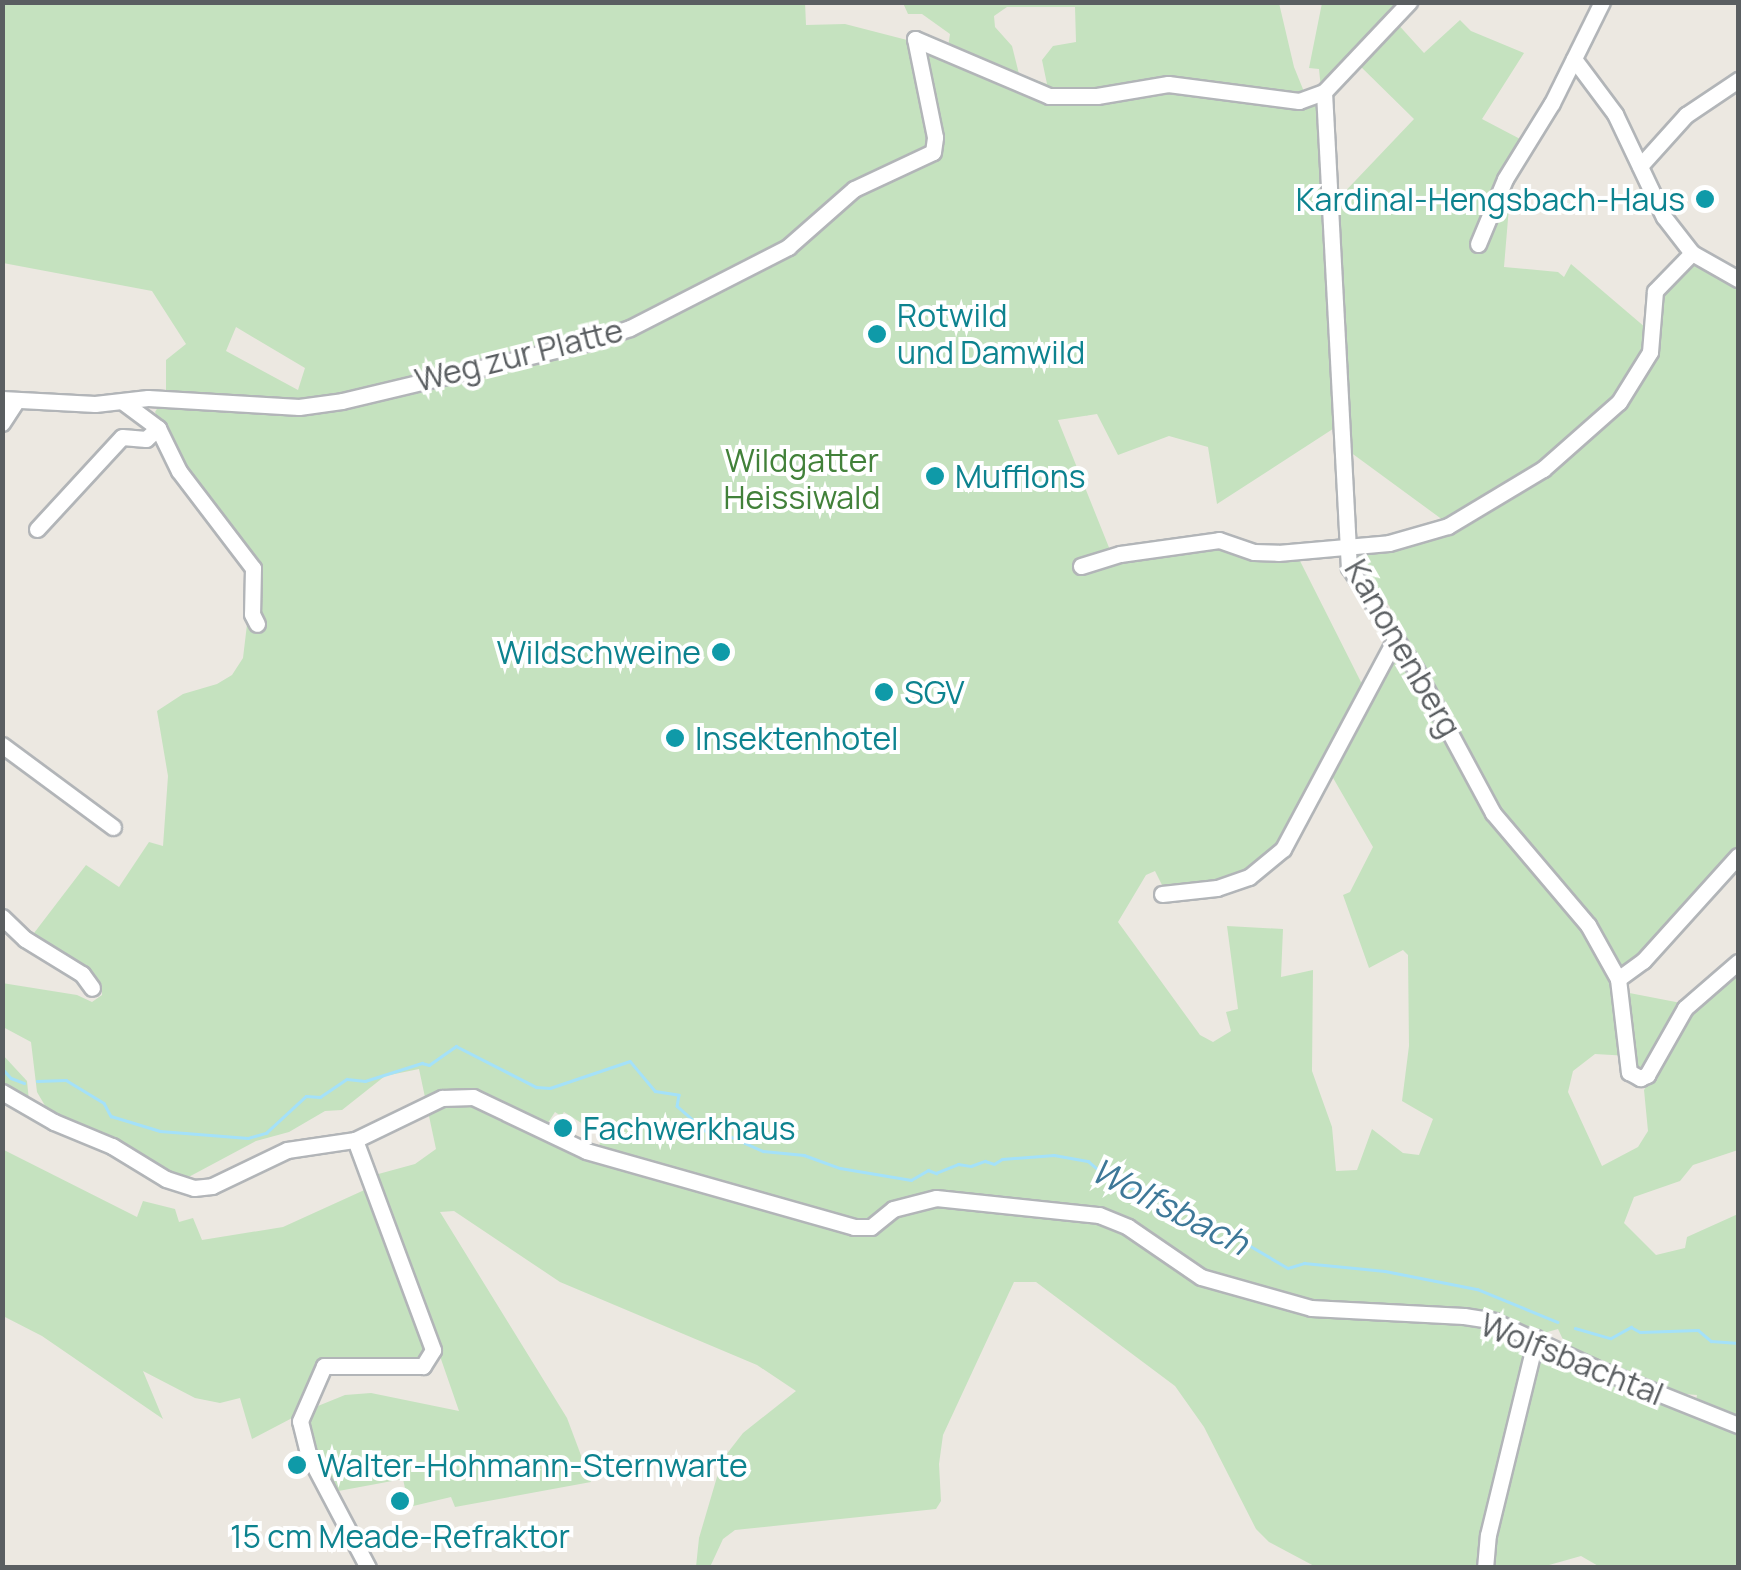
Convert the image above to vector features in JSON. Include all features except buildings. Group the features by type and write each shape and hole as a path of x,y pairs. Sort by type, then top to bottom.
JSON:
{"street":[{"path":"1318,96 1409,2"},
{"path":"1478,244 1505,179 1574,60 1602,2"},
{"name":"Weg zur Platte","path":"2,423 10,400 124,402 148,398 324,405 630,328 788,247 854,189 933,152 935,137 915,40 1030,90 1083,97 1168,84 1281,101 1318,96"},
{"path":"1574,60 1615,114 1664,217 1692,254 1738,279"},
{"path":"1640,166 1686,115 1738,80"},
{"name":"Kanonenberg","path":"1318,96 1350,567 1451,732 1492,813 1546,882 1588,925 1618,979 1628,1072 1640,1078 1647,1074 1684,1008 1738,962"},
{"path":"1081,566 1120,554 1220,540 1267,553 1425,536 1448,526 1542,470 1619,402 1642,373 1653,340 1655,291 1692,254"},
{"path":"124,402 158,428 179,470 253,568 252,614 257,624"},
{"path":"37,529 122,436 146,439 158,428"},
{"path":"1162,894 1217,888 1248,876 1283,849 1395,639"},
{"path":"2,745 113,827"},
{"path":"1618,979 1643,961 1738,856"},
{"path":"2,917 25,939 82,974 92,988"},
{"name":"Wolfsbachtal","path":"2,1092 54,1122 112,1146 166,1180 194,1188 212,1186 288,1150 355,1140 442,1098 473,1097 586,1151 854,1227 872,1227 893,1209 936,1198 1099,1215 1128,1226 1201,1277 1281,1302 1326,1309 1464,1316 1536,1338 1608,1374 1738,1425"},
{"path":"355,1140 433,1350 423,1366 324,1366 300,1421 308,1454 368,1568"},
{"path":"1485,1568 1488,1535 1536,1338"}],"green space":[{"name":"Wildgatter Heissiwald","path":"805,2 806,25 845,24 907,40 914,30 948,47 950,34 922,14 908,14 903,3 1279,3 1294,67 1309,104 1320,104 1339,425 1217,504 1208,447 1169,436 1118,455 1097,414 1058,420 1114,560 1222,543 1254,554 1296,553 1367,694 1396,650 1447,733 1485,813 1542,886 1584,928 1619,991 1681,1003 1687,1009 1731,970 1738,970 1738,1150 1693,1165 1680,1181 1634,1197 1624,1223 1656,1255 1685,1248 1687,1237 1738,1214 1738,1421 1695,1406 1697,1395 1660,1392 1590,1363 1567,1348 1558,1329 1537,1335 1498,1318 1466,1312 1395,1310 1381,1304 1342,1301 1340,1317 1472,1321 1529,1341 1531,1348 1479,1567 1316,1567 1269,1542 1256,1529 1204,1427 1175,1386 1036,1282 1014,1282 943,1435 939,1464 941,1501 936,1509 735,1530 723,1539 710,1567 696,1567 699,1538 722,1460 743,1433 796,1391 757,1365 560,1282 454,1211 440,1212 567,1418 591,1482 455,1507 451,1497 409,1507 403,1479 333,1492 311,1455 308,1410 345,1395 371,1393 459,1411 408,1264 371,1176 415,1164 436,1149 419,1069 385,1076 342,1110 325,1111 289,1132 256,1141 183,1180 160,1173 116,1144 51,1116 37,1092 31,1042 3,1027 2,983 77,995 92,1002 102,995 102,985 31,937 86,865 119,887 149,842 163,846 168,776 157,711 183,694 232,675 243,658 248,616 256,615 258,568 181,467 155,412 166,394 166,360 186,344 152,291 3,263 3,3","holes":["1007,7 1075,7 1076,42 1053,46 1042,60 1047,84 1019,74 1012,46 995,27 994,16","236,327 305,368 298,390 226,351","1325,764 1373,847 1350,892 1343,895 1369,968 1403,950 1408,955 1409,1046 1402,1101 1433,1119 1419,1155 1403,1153 1372,1129 1357,1170 1336,1171 1332,1127 1312,1071 1313,970 1281,977 1283,929 1227,926 1238,1009 1226,1012 1231,1031 1213,1042 1200,1035 1118,922 1146,875 1155,871 1164,889 1212,884 1237,876 1269,855 1292,828","1595,1054 1629,1056 1630,1070 1652,1078 1644,1090 1648,1131 1638,1147 1602,1166 1568,1092 1573,1071","555,1112 561,1116 564,1112 602,1136 596,1156 573,1152 540,1135"]},
{"path":"1322,3 1400,3 1321,89 1319,69 1309,68"},
{"path":"1460,20 1471,31 1524,53 1482,119 1522,140 1491,197 1509,207 1504,267 1558,272 1564,277 1571,264 1646,328 1640,358 1626,386 1559,453 1447,523 1346,449 1336,201 1414,119 1356,62 1395,21 1424,53"},
{"path":"1691,263 1738,289 1738,848 1626,971 1617,970 1498,813 1389,621 1390,607 1376,587 1363,582 1353,565 1354,549 1409,542 1513,491 1637,385 1655,301"},
{"path":"2,1054 27,1081 29,1101 3,1087"},
{"path":"2,1149 137,1217 143,1201 175,1209 179,1222 193,1218 202,1240 283,1227 371,1187 430,1348 426,1360 332,1361 296,1416 252,1439 240,1398 220,1403 195,1398 143,1371 163,1419 42,1336 3,1316"},
{"path":"1539,1347 1738,1428 1738,1567 1600,1567 1581,1556 1542,1567 1488,1568"}],"waterway":[{"name":"Wolfsbach","path":"37,1081 66,1080 104,1103 111,1116 160,1131 248,1138 266,1133 306,1096 320,1097 347,1079 365,1081 422,1063 429,1065 456,1046 536,1087 550,1088 630,1061 655,1091 679,1095 677,1106 715,1139 729,1136 763,1151 804,1155 840,1168 911,1180 928,1170 936,1173 958,1164 994,1164 1002,1159 1054,1155 1088,1161 1107,1177 1218,1227 1288,1268 1304,1263 1385,1271 1477,1289 1558,1322"},
{"name":"Wolfsbach","path":"2,1068 11,1078 24,1083"},
{"name":"Wolfsbach","path":"1575,1328 1611,1338 1631,1327 1640,1332 1698,1330 1711,1341 1738,1343"}],"place":[{"name":"Kardinal-Hengsbach-Haus","path":"1705,199"},
{"name":"Rotwild und Damwild","path":"877,334"},
{"name":"Mufflons","path":"935,476"},
{"name":"Wildschweine","path":"721,652"},
{"name":"SGV","path":"884,692"},
{"name":"Insektenhotel","path":"675,738"},
{"name":"Fachwerkhaus","path":"563,1128"},
{"name":"Walter-Hohmann-Sternwarte","path":"297,1465"},
{"name":"15 cm Meade-Refraktor","path":"400,1501"}]}
